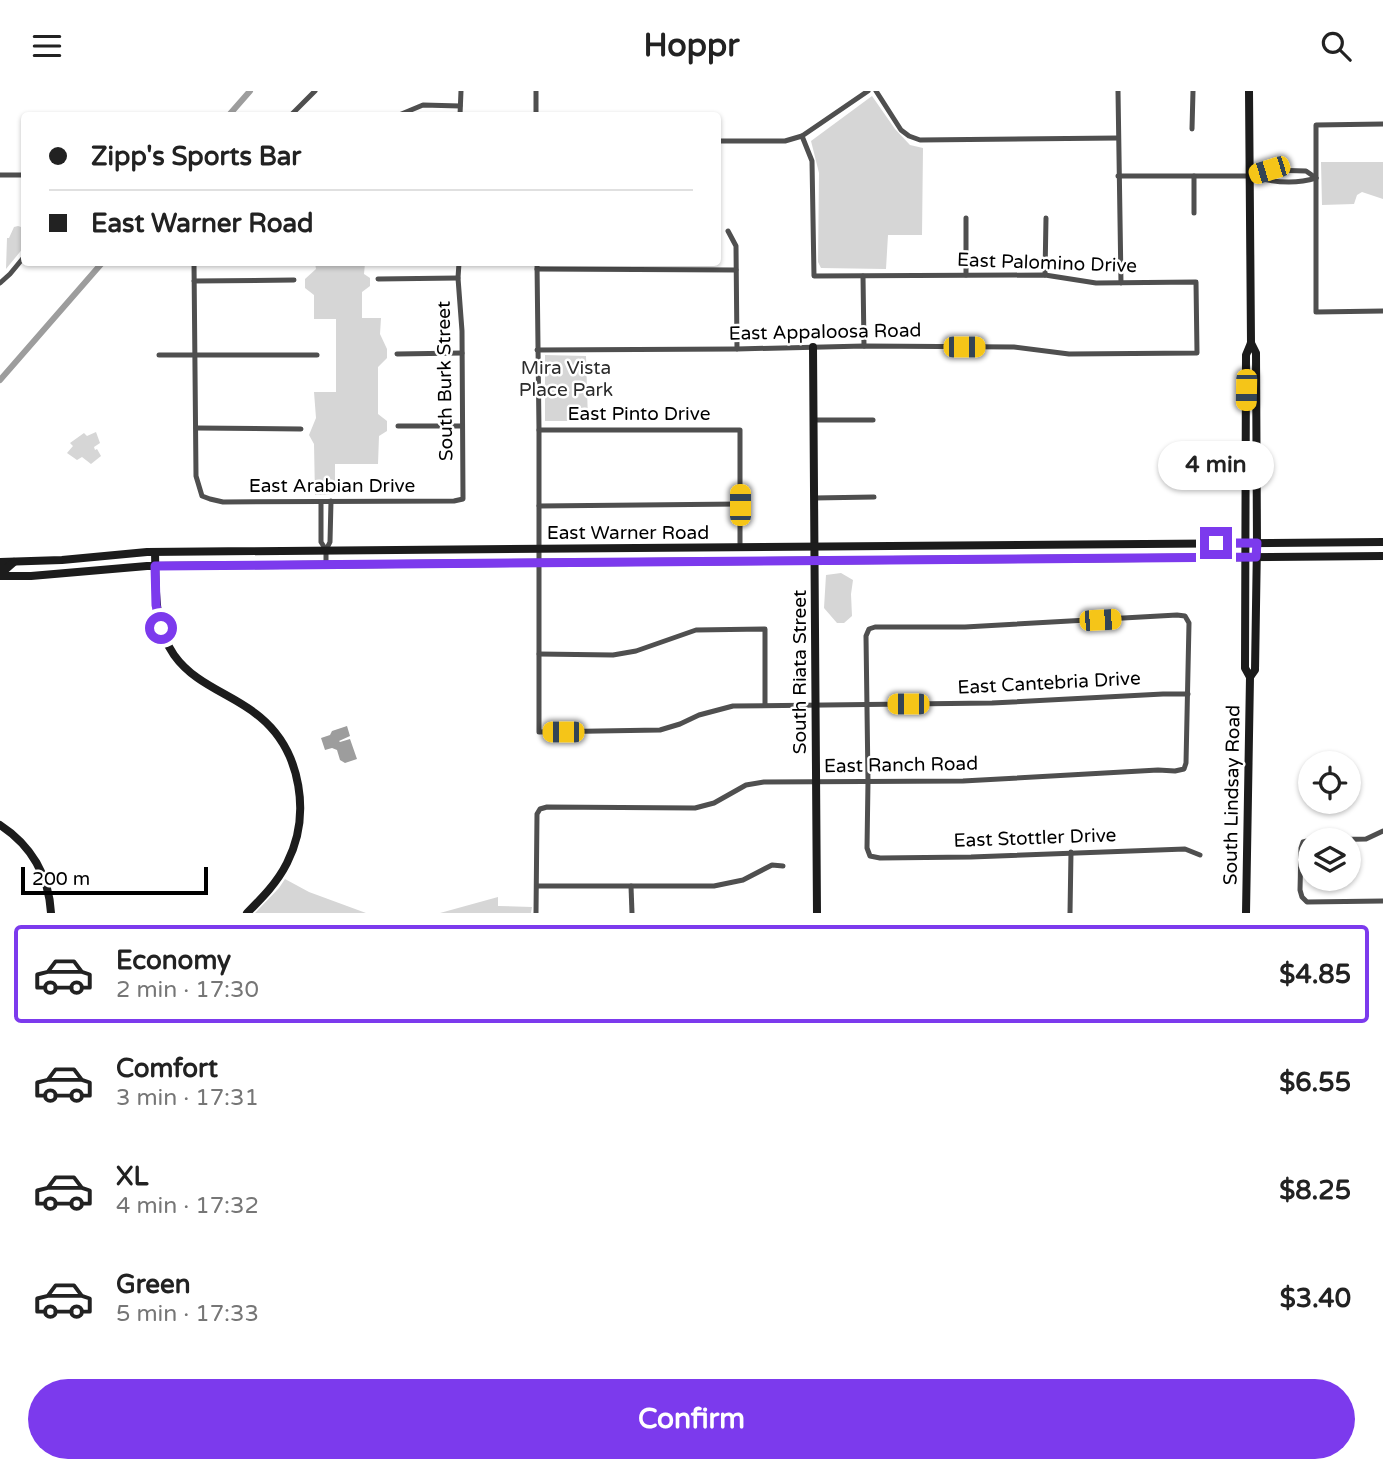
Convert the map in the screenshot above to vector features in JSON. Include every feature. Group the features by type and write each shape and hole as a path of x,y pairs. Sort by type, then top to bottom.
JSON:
{"main road":[{"name":"South Lindsay Road","path":"1246,913 1250,677 1245,669 1246,355 1251,344 1249,91"},
{"name":"South Lindsay Road","path":"1250,677 1255,670 1257,543 1256,353 1251,344"},
{"name":"South Riata Street","path":"813,347 817,913"},
{"path":"1246,375 1250,382 1251,405 1256,411"},
{"name":"East Warner Road","path":"0,562 155,552 1383,542"},
{"path":"1063,545 1063,559"},
{"path":"155,552 159,622 174,655 193,675 249,709 269,726 288,754 297,779 301,808 294,846 278,878 247,913"},
{"name":"East Warner Road","path":"0,576 155,566 1383,556"},
{"path":"0,569 6,569 14,562"},
{"path":"31,562 31,576"},
{"path":"0,825 25,845 41,871 48,889 51,913"}],"street":[{"path":"294,112 315,91"},
{"path":"460,112 461,91"},
{"path":"536,91 536,112"},
{"path":"721,141 785,141 803,136 868,91"},
{"path":"876,91 901,130 920,140 1118,138"},
{"path":"1118,91 1121,283"},
{"path":"1192,129 1193,91"},
{"path":"404,112 423,105 460,106"},
{"path":"1383,124 1316,125 1316,312 1383,311"},
{"name":"East Palomino Drive","path":"803,136 812,161 814,276 1045,275 1097,283 1196,282 1197,353"},
{"path":"1250,176 1269,170 1306,171 1316,178"},
{"path":"0,175 21,175"},
{"path":"1118,176 1250,176 1270,181 1305,181 1316,178"},
{"path":"1194,176 1194,213"},
{"path":"966,218 966,275"},
{"path":"1045,275 1046,218"},
{"path":"728,231 736,246 737,349"},
{"path":"1,283 21,260"},
{"path":"194,266 196,428 301,429"},
{"name":"South Burk Street","path":"459,266 463,331 463,499"},
{"path":"736,270 537,266 539,654 613,655 636,651 696,630 765,629 765,705"},
{"path":"863,276 864,346"},
{"path":"378,279 458,278"},
{"path":"194,281 294,280"},
{"name":"East Appaloosa Road","path":"537,350 864,346 1014,347 1069,354 1197,353"},
{"path":"397,354 462,353"},
{"path":"159,355 317,355"},
{"path":"814,420 873,420"},
{"path":"398,426 462,426"},
{"name":"East Arabian Drive","path":"196,428 196,476 202,496 209,499 223,502 463,499"},
{"name":"East Pinto Drive","path":"539,431 740,430 740,505"},
{"path":"814,498 874,497"},
{"path":"321,502 321,542 326,550"},
{"path":"326,564 326,550 330,542 331,502"},
{"path":"539,506 740,505 740,548"},
{"path":"868,781 866,636 869,629 875,627 965,627 1185,616 1189,622 1188,694"},
{"name":"East Cantebria Drive","path":"539,654 539,732 660,730 733,706 992,703 1188,694"},
{"name":"East Ranch Road","path":"537,885 537,814 540,809 695,808 714,803 746,785 764,782 963,781 1175,771 1184,769 1186,763 1188,694"},
{"name":"East Stottler Drive","path":"868,781 867,848 870,856 958,857 1185,849 1200,855"},
{"path":"1361,839 1383,831"},
{"path":"1070,913 1071,852"},
{"path":"536,913 537,885 714,885 743,880 772,865 783,866"},
{"path":"631,885 632,913"},
{"path":"1300,891 1307,902 1383,901"}],"green space":[{"path":"872,96 910,145 923,148 922,235 888,235 886,269 821,268 818,262 819,173 811,141"},
{"path":"1321,162 1383,162 1383,199 1362,192 1357,195 1354,204 1322,205"},
{"path":"14,227 21,227 21,251 6,269 7,238"},
{"path":"316,266 365,266 364,274 370,278 370,286 362,292 362,318 381,318 380,334 387,349 387,358 378,367 378,414 387,421 387,431 379,436 378,464 335,464 335,494 315,495 314,444 309,435 316,418 314,392 336,392 336,319 314,319 314,295 305,288 305,279 316,269"},
{"name":"Mira Vista Place Park","path":"545,355 586,356 588,421 545,421"},
{"path":"96,432 100,443 94,447 101,456 91,464 82,457 77,460 67,453 73,446 70,443 84,433 87,436"},
{"path":"841,573 853,580 852,616 844,623 837,623 824,608 826,575"},
{"path":"285,879 309,892 366,913 255,913"},
{"path":"498,897 498,906 532,907 531,913 440,913"}],"shaded area":[{"path":"347,726 350,736 339,741 350,739 357,759 345,763 340,760 337,750 325,750 321,738"}],"waterway":[{"path":"232,112 250,91"},
{"path":"0,380 99,266"}],"route":[{"path":"161,628 156,605 155,566 1256,557 1257,543 1216,543"}]}
